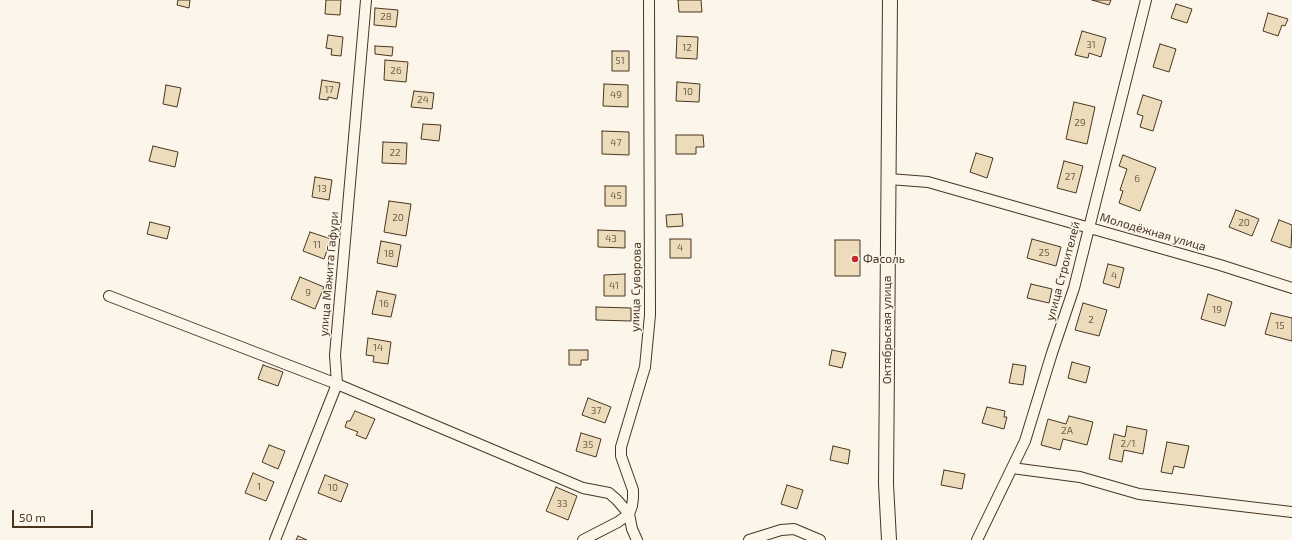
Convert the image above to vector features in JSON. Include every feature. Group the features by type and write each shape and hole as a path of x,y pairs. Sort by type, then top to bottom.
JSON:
{"street":[{"name":"улица Мажита Гафури","path":"275,540 337,384 336,355 366,0"},
{"name":"улица Суворова","path":"628,514 632,506 633,490 621,456 621,447 646,367 650,315 649,0"},
{"name":"Октябрьская улица","path":"889,540 886,484 890,0"},
{"name":"улица Строителей","path":"977,540 1025,441 1074,288 1088,227 1146,0"},
{"name":"Молодёжная улица","path":"888,179 928,182 1220,265 1292,288"},
{"path":"109,296 337,384 583,488 609,493 628,514 637,540"},
{"path":"1012,468 1080,477 1139,494 1292,512"},
{"path":"583,540 612,526 628,514"},
{"path":"749,540 781,530 794,530 820,540"}],"building":[{"path":"178,0 190,0 189,8 177,5"},
{"path":"326,0 341,0 340,15 325,14"},
{"path":"678,0 701,0 702,12 679,12"},
{"path":"1092,0 1111,0 1109,5"},
{"path":"1176,4 1192,9 1187,23 1171,18"},
{"path":"375,8 398,10 396,27 374,25"},
{"path":"1268,13 1288,19 1285,26 1282,25 1278,36 1263,31"},
{"path":"1082,31 1106,38 1101,57 1089,53 1088,58 1075,55"},
{"path":"328,35 343,37 341,56 331,55 332,49 326,48"},
{"path":"677,36 698,37 697,59 676,58"},
{"path":"1160,44 1176,49 1169,72 1153,67"},
{"path":"375,46 393,47 392,56 375,54"},
{"path":"612,51 629,51 629,71 612,71"},
{"path":"385,60 408,62 406,82 384,80"},
{"path":"322,80 340,83 337,99 328,97 328,100 319,99"},
{"path":"677,82 700,84 699,102 676,101"},
{"path":"604,84 628,85 628,107 603,106"},
{"path":"166,85 181,88 177,107 163,104"},
{"path":"414,91 434,93 432,109 411,107"},
{"path":"1143,95 1162,101 1153,131 1140,127 1143,116 1137,114"},
{"path":"1074,102 1095,107 1087,144 1066,139"},
{"path":"423,124 441,125 439,141 421,139"},
{"path":"602,131 629,132 629,155 602,154"},
{"path":"676,135 703,135 704,147 696,147 696,154 676,154"},
{"path":"383,142 407,143 406,164 382,163"},
{"path":"153,146 178,152 175,167 149,161"},
{"path":"976,153 993,158 987,178 970,172"},
{"path":"1123,155 1156,168 1140,211 1119,203 1123,191 1120,190 1127,169 1119,166"},
{"path":"1064,161 1083,166 1076,193 1057,188"},
{"path":"315,177 332,180 329,200 312,197"},
{"path":"605,186 626,186 626,206 605,206"},
{"path":"389,201 411,204 406,236 384,232"},
{"path":"1236,210 1259,219 1252,236 1229,227"},
{"path":"682,214 683,226 667,227 666,215"},
{"path":"1279,220 1292,225 1291,248 1271,241"},
{"path":"150,222 170,227 167,239 147,234"},
{"path":"598,230 625,231 625,248 598,247"},
{"path":"310,232 331,239 324,259 303,251"},
{"path":"670,239 691,239 691,258 670,258"},
{"path":"1032,239 1061,247 1056,266 1027,258"},
{"path":"835,240 860,240 860,276 835,276"},
{"path":"381,241 401,245 397,267 377,263"},
{"path":"1108,264 1124,268 1119,288 1103,283"},
{"path":"625,274 625,296 604,296 604,275"},
{"path":"300,277 324,287 315,309 291,299"},
{"path":"1031,284 1052,289 1049,303 1027,298"},
{"path":"377,291 396,295 391,317 372,314"},
{"path":"1208,294 1232,302 1225,326 1201,319"},
{"path":"1083,303 1107,310 1099,336 1075,330"},
{"path":"596,307 631,308 631,321 596,320"},
{"path":"1271,313 1292,318 1292,341 1265,334"},
{"path":"368,338 391,342 388,364 373,362 374,356 366,355"},
{"path":"569,350 588,350 588,360 581,360 581,365 569,365"},
{"path":"832,350 846,353 842,368 829,365"},
{"path":"1072,362 1090,367 1086,383 1068,378"},
{"path":"1013,364 1026,366 1023,385 1009,383"},
{"path":"263,365 283,372 278,386 258,379"},
{"path":"588,398 611,407 605,423 582,415"},
{"path":"987,407 1005,411 1004,417 1007,417 1004,429 982,423"},
{"path":"355,411 375,419 366,439 356,435 358,432 345,427 347,421 350,421"},
{"path":"1069,416 1093,422 1087,445 1063,439 1060,450 1041,445 1048,419 1066,424"},
{"path":"1127,426 1147,430 1143,454 1124,450 1122,462 1109,459 1114,434 1125,437"},
{"path":"581,433 601,439 596,457 576,451"},
{"path":"1167,442 1189,446 1184,468 1174,466 1172,474 1161,472"},
{"path":"269,445 285,451 278,469 262,462"},
{"path":"833,446 850,450 848,464 830,460"},
{"path":"944,470 965,474 962,489 941,485"},
{"path":"253,473 274,482 266,501 245,493"},
{"path":"325,475 348,484 341,502 318,493"},
{"path":"787,485 803,490 797,509 781,504"},
{"path":"556,487 577,496 568,520 546,511"},
{"path":"298,536 307,540 296,540"}],"place":[{"name":"Фасоль","path":"855,259"}]}
